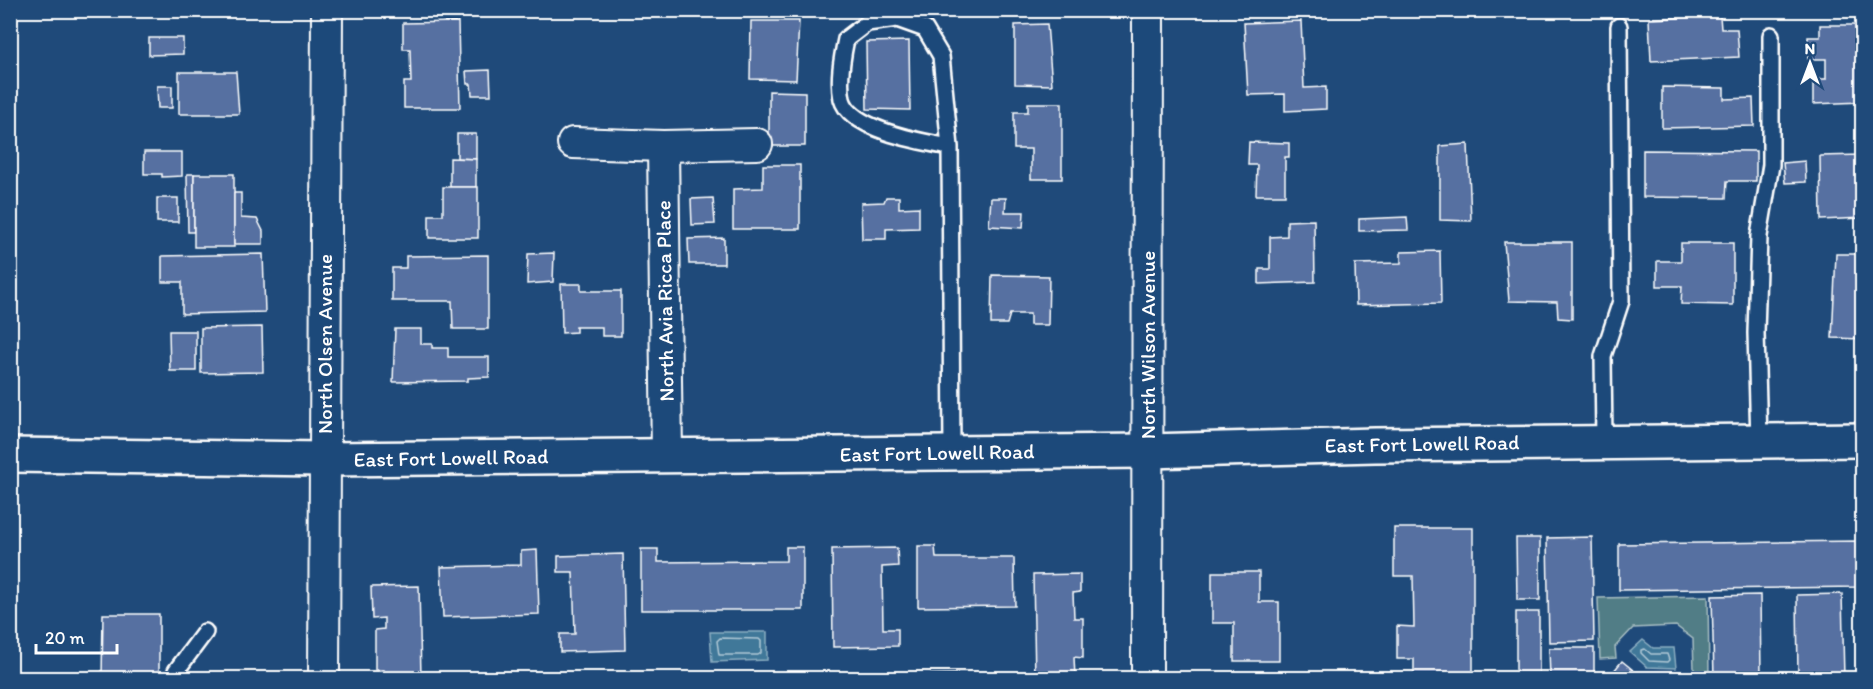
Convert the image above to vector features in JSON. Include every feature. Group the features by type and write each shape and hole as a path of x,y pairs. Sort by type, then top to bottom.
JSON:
{"main road":[{"name":"East Fort Lowell Road","path":"10,455 324,459 1148,451 1288,446 1863,440"}],"street":[{"name":"North Olsen Avenue","path":"324,678 327,10"},
{"name":"North Wilson Avenue","path":"1148,10 1148,678"},
{"path":"573,143 663,146 757,144"},
{"name":"North Avia Ricca Place","path":"663,146 667,456"}],"lane":[{"path":"950,147 874,128 852,114 843,101 841,62 846,39 867,23 897,19 925,29 941,56 950,147 952,453"},
{"path":"1604,442 1603,356 1621,300 1619,26"},
{"path":"1759,441 1757,301 1759,236 1771,165 1771,35"},
{"path":"176,678 176,671 205,632"}],"green space":[{"path":"1708,596 1709,678 1683,678 1694,669 1693,639 1676,626 1633,628 1615,647 1616,658 1600,659 1598,598"}],"water":[{"path":"710,632 767,632 767,660 712,662"},
{"path":"1643,640 1653,648 1674,648 1676,668 1647,667 1630,652"}],"building":[{"path":"1744,10 1766,10 1767,14 1744,15"},
{"path":"1720,16 1721,29 1737,29 1739,57 1651,61 1649,19"},
{"path":"751,21 799,21 796,80 750,79"},
{"path":"1301,21 1304,88 1326,87 1326,109 1285,111 1285,94 1248,95 1244,23"},
{"path":"458,22 460,108 404,108 404,82 411,82 410,49 403,49 403,23"},
{"path":"1047,24 1052,85 1015,84 1015,25"},
{"path":"1820,25 1857,25 1857,36 1862,36 1862,102 1813,104 1813,79 1826,79 1826,59 1808,59 1808,37 1820,37"},
{"path":"149,38 183,38 183,54 149,55"},
{"path":"909,41 910,110 867,109 866,42"},
{"path":"490,70 491,95 472,95 471,84 467,84 466,71"},
{"path":"179,72 236,72 239,114 179,114"},
{"path":"157,86 172,86 172,108 158,108"},
{"path":"1662,87 1724,88 1724,99 1753,98 1754,126 1662,128"},
{"path":"769,91 805,92 805,146 769,146"},
{"path":"1028,103 1062,103 1062,179 1031,179 1031,149 1014,149 1014,112 1028,112"},
{"path":"457,134 476,134 476,159 457,158"},
{"path":"1249,142 1289,143 1289,157 1285,157 1285,195 1256,195 1257,165 1248,165"},
{"path":"1468,144 1471,221 1440,220 1440,146"},
{"path":"1643,150 1756,151 1756,181 1727,181 1726,198 1643,197"},
{"path":"144,152 182,152 182,176 162,177 162,174 144,174"},
{"path":"1862,155 1862,218 1821,220 1820,156"},
{"path":"450,158 476,159 476,187 450,187"},
{"path":"1805,161 1806,182 1785,183 1783,163"},
{"path":"763,165 800,165 800,229 733,229 733,189 763,188"},
{"path":"187,174 194,174 194,232 188,232"},
{"path":"194,174 234,174 234,247 194,247"},
{"path":"443,187 478,187 478,238 429,238 429,215 443,215"},
{"path":"234,193 241,193 241,218 257,219 263,231 263,244 234,244"},
{"path":"886,197 899,197 899,208 919,207 919,228 886,229 886,239 862,239 861,203 884,202"},
{"path":"157,198 178,198 178,222 157,222"},
{"path":"713,198 715,224 692,225 691,199"},
{"path":"991,198 1006,198 1005,212 1024,212 1023,228 989,226"},
{"path":"1407,217 1408,230 1359,231 1359,219"},
{"path":"1314,220 1315,282 1259,284 1259,269 1270,269 1270,237 1287,236 1287,221"},
{"path":"724,238 724,264 689,264 688,239"},
{"path":"1504,242 1572,242 1572,319 1558,318 1557,302 1509,301"},
{"path":"1681,243 1733,243 1733,305 1681,304 1682,286 1657,286 1657,261 1681,261"},
{"path":"1440,251 1441,303 1356,305 1355,264 1401,263 1401,252"},
{"path":"554,253 553,282 527,284 528,254"},
{"path":"263,254 265,312 182,314 182,282 162,282 162,256"},
{"path":"1836,254 1862,254 1862,339 1832,338"},
{"path":"488,255 488,329 453,329 452,301 392,301 392,268 406,268 406,256"},
{"path":"992,275 1049,276 1048,325 1030,325 1030,314 1010,314 1007,324 991,324"},
{"path":"561,284 581,284 581,291 621,291 621,336 602,336 602,327 576,327 576,332 562,333"},
{"path":"262,327 263,372 201,373 201,328"},
{"path":"395,329 421,329 421,344 432,344 432,348 448,348 448,357 489,357 489,377 468,378 468,381 393,382"},
{"path":"169,331 196,331 196,371 170,371"},
{"path":"1394,528 1473,528 1473,678 1414,678 1414,659 1397,659 1397,626 1414,627 1413,576 1394,576"},
{"path":"1592,537 1594,641 1549,642 1547,538"},
{"path":"1516,538 1540,538 1540,600 1517,600"},
{"path":"1862,541 1862,587 1619,590 1619,544"},
{"path":"918,546 935,546 936,558 1014,558 1015,606 918,607"},
{"path":"786,547 803,547 803,610 641,610 641,549 658,549 658,562 786,561"},
{"path":"897,548 898,566 882,567 883,629 898,629 898,646 833,647 832,549"},
{"path":"537,550 539,614 443,617 441,567 521,565 521,551"},
{"path":"623,554 625,650 560,652 560,634 575,634 573,572 558,572 558,556"},
{"path":"1212,572 1259,572 1259,602 1279,602 1279,661 1234,661 1234,623 1212,623"},
{"path":"1080,574 1080,592 1073,593 1074,618 1083,618 1083,658 1074,657 1075,678 1035,678 1033,575"},
{"path":"419,586 421,678 384,678 384,670 375,670 375,630 384,629 384,618 372,619 371,587"},
{"path":"1842,594 1844,678 1798,678 1797,595"},
{"path":"1760,595 1761,678 1714,678 1712,596"},
{"path":"1516,612 1539,612 1539,675 1516,675"},
{"path":"103,614 159,614 159,678 102,678"},
{"path":"1549,648 1594,648 1594,678 1550,678"},
{"path":"1622,661 1638,674 1634,678 1608,678"},
{"path":"1019,673 1019,678 785,677"}]}
